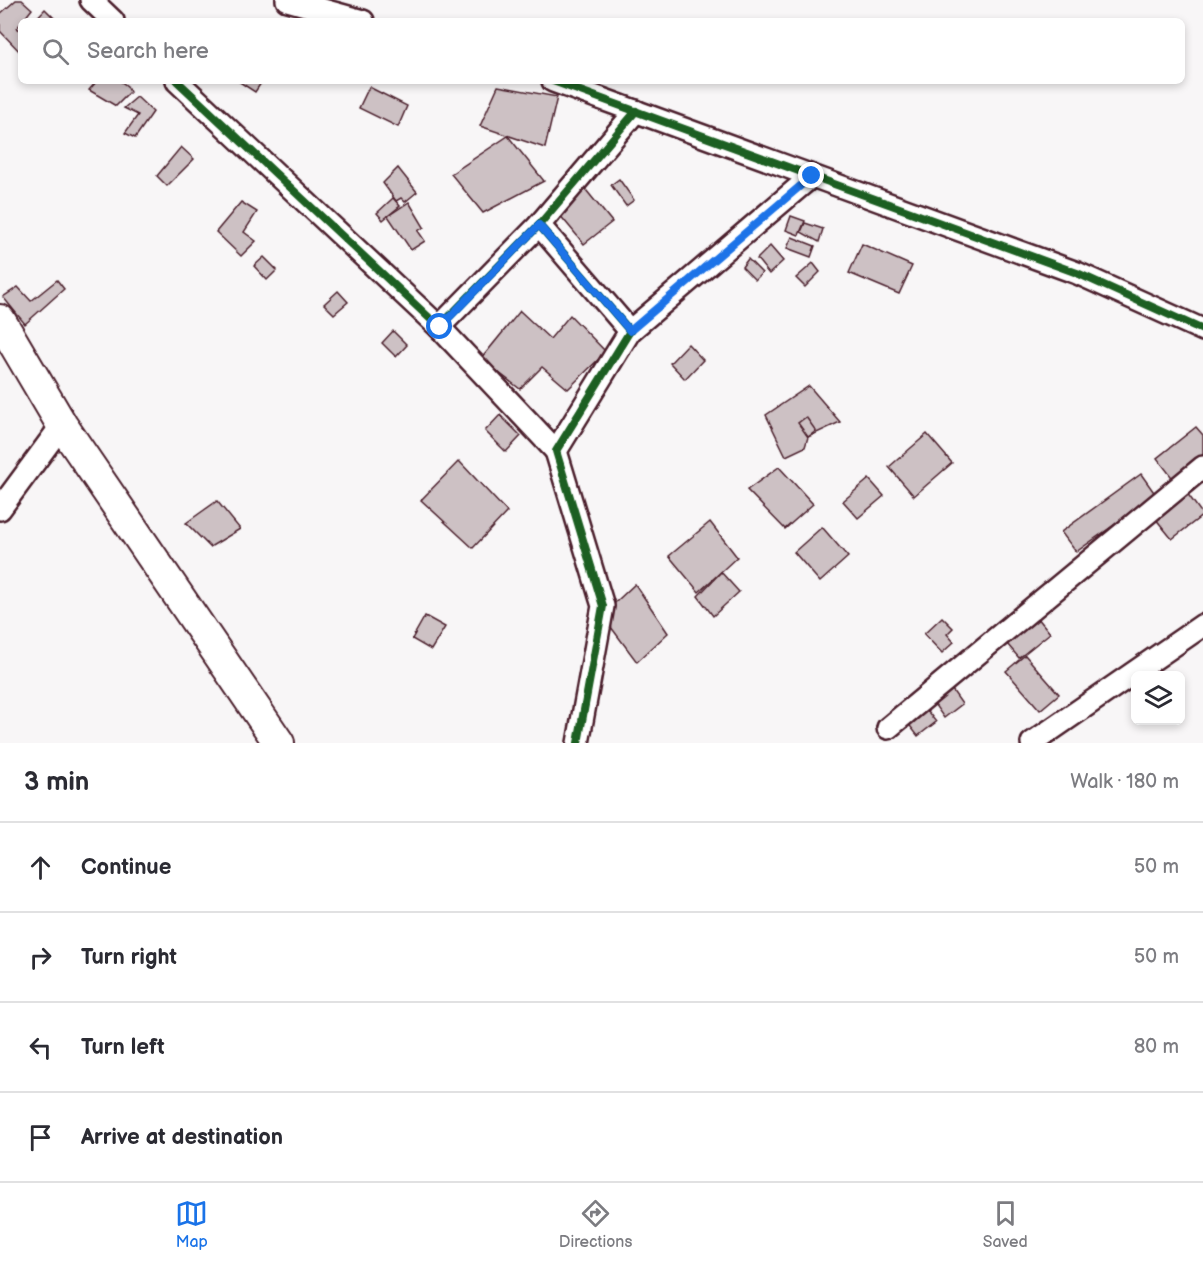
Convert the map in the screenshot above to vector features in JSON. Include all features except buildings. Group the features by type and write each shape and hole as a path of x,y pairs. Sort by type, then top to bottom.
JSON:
{"main road":[{"path":"0,320 62,425 279,743"}],"street":[{"path":"91,0 110,18"},
{"path":"287,0 352,18"},
{"path":"180,84 440,327 556,451 603,606 578,743"},
{"path":"561,84 1077,273 1203,330"},
{"path":"440,327 539,225 636,111"},
{"path":"556,451 630,331 812,176"},
{"path":"539,225 630,331"},
{"path":"0,509 62,425"},
{"path":"888,728 1203,467"},
{"path":"1032,743 1203,625"}],"cycle path":[{"path":"180,84 439,327 539,225 636,111"},
{"path":"561,84 1077,273 1203,330"},
{"path":"539,225 630,331 556,451 603,606 578,743"}],"route":[{"path":"440,327 539,225 630,331 812,176"}]}
